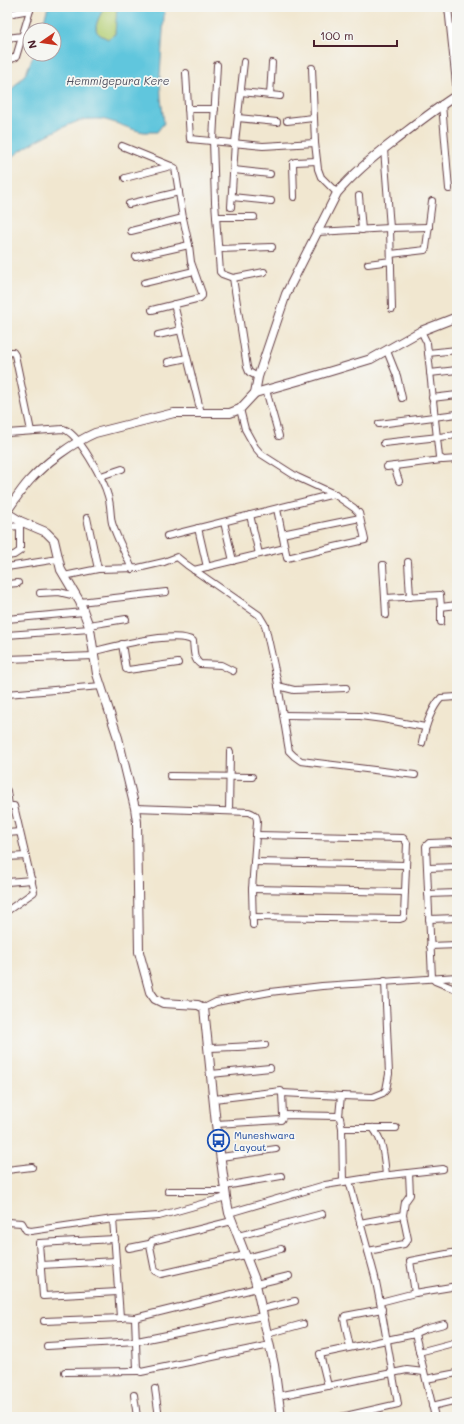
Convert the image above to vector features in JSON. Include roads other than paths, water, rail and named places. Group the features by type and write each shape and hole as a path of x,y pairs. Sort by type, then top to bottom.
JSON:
{"street":[{"path":"255,393 258,377 282,304 337,193 352,176 384,149 457,94 448,7"},
{"path":"7,14 31,9"},
{"path":"27,22 31,9"},
{"path":"7,38 22,36 16,58 7,61"},
{"path":"231,207 235,142 244,62"},
{"path":"270,95 272,62"},
{"path":"217,64 213,140 216,218 221,273 232,278 264,272"},
{"path":"312,68 313,118 319,173 337,193"},
{"path":"186,73 189,138 268,146 315,143"},
{"path":"241,92 280,96"},
{"path":"442,104 449,189"},
{"path":"188,109 215,109"},
{"path":"238,118 278,122"},
{"path":"287,121 313,118"},
{"path":"122,146 175,168 191,262 202,296 200,298 152,310"},
{"path":"384,149 390,228 392,309"},
{"path":"294,197 293,163 317,161"},
{"path":"125,178 171,166"},
{"path":"234,170 270,174"},
{"path":"129,204 179,192"},
{"path":"359,196 362,230"},
{"path":"232,197 271,201"},
{"path":"368,264 391,257 425,250 432,201"},
{"path":"216,218 254,217"},
{"path":"132,231 183,218"},
{"path":"317,232 429,227"},
{"path":"136,256 189,245"},
{"path":"219,249 272,246"},
{"path":"144,283 194,271"},
{"path":"232,278 247,367 249,372 258,377"},
{"path":"174,304 201,413"},
{"path":"204,1008 198,1005 163,1003 155,999 150,992 139,952 137,831 134,808 118,738 101,686 89,627 78,599 59,566 54,540 49,534 20,524 7,512 29,480 61,453 78,441 95,433 174,413 230,413 240,409 255,393 356,364 387,351 421,331 457,317"},
{"path":"158,335 180,330"},
{"path":"421,331 427,343 436,437 439,457 441,460"},
{"path":"428,353 457,350"},
{"path":"387,351 397,376 402,398"},
{"path":"7,352 13,352 14,355 31,431"},
{"path":"168,362 187,358"},
{"path":"430,373 457,370"},
{"path":"266,390 279,436"},
{"path":"432,398 457,395"},
{"path":"240,409 245,429 250,440 261,454 297,477 334,494 354,508 359,513 365,540 287,558 277,508"},
{"path":"379,424 457,414"},
{"path":"7,433 65,429 78,441 101,476 109,498 113,524 132,568"},
{"path":"384,443 457,435"},
{"path":"387,467 457,459"},
{"path":"394,466 399,480"},
{"path":"101,476 122,469"},
{"path":"167,536 334,494"},
{"path":"250,515 259,554"},
{"path":"87,518 98,569"},
{"path":"282,534 360,518"},
{"path":"224,522 233,560"},
{"path":"7,528 20,524"},
{"path":"7,556 14,555 20,551 20,524"},
{"path":"198,528 207,567"},
{"path":"194,570 285,548"},
{"path":"64,576 98,569 132,568 164,562 176,557 259,615 265,625 278,686 289,751 297,759 301,761 414,775"},
{"path":"7,567 58,559"},
{"path":"408,562 410,597"},
{"path":"383,565 386,615"},
{"path":"7,584 18,583"},
{"path":"40,593 59,592 78,599 166,592"},
{"path":"385,598 440,595 441,622"},
{"path":"441,607 457,605"},
{"path":"7,619 84,612"},
{"path":"7,635 89,627 126,619"},
{"path":"7,659 95,654 122,644 146,639 178,637 190,638 193,641 195,657 198,663 222,665 233,671"},
{"path":"122,644 126,669 128,670 178,663"},
{"path":"7,694 101,686"},
{"path":"278,686 294,690 346,688"},
{"path":"422,743 425,728 441,698 457,697"},
{"path":"283,715 360,716 383,719 425,728"},
{"path":"229,811 230,752"},
{"path":"170,776 252,777"},
{"path":"7,791 8,806 14,806 34,892 8,909"},
{"path":"134,808 248,812 255,815 257,818 252,889 253,925"},
{"path":"7,833 20,832"},
{"path":"252,916 402,919 404,915 407,843 405,839 401,837 256,835"},
{"path":"457,842 428,844 426,846 432,978 435,981 457,990"},
{"path":"7,857 26,856"},
{"path":"254,862 406,865"},
{"path":"428,868 457,867"},
{"path":"7,882 32,880"},
{"path":"252,889 405,892"},
{"path":"428,894 457,893"},
{"path":"429,919 457,918"},
{"path":"430,946 457,945"},
{"path":"204,1008 216,1002 270,992 322,986 457,977"},
{"path":"214,1099 279,1091 282,1093 373,1097 383,1093 386,1090 389,1074 385,982"},
{"path":"204,1008 216,1124 230,1217 246,1256 256,1286 274,1365 281,1417"},
{"path":"208,1048 265,1045"},
{"path":"211,1074 270,1068"},
{"path":"216,1124 282,1120 282,1093"},
{"path":"341,1096 339,1116 342,1128 346,1182 368,1251 382,1309 398,1404 342,1417"},
{"path":"283,1115 339,1116"},
{"path":"342,1128 396,1128"},
{"path":"372,1128 378,1134 382,1143 386,1176"},
{"path":"221,1157 276,1149"},
{"path":"7,1170 32,1168"},
{"path":"129,1248 149,1244 154,1240 230,1217 325,1185 442,1169"},
{"path":"368,1251 404,1244 407,1241 408,1238 403,1215 405,1202 410,1195 410,1173"},
{"path":"7,1222 22,1223 26,1230 31,1231 113,1219 159,1216 226,1192 281,1176"},
{"path":"168,1191 226,1192"},
{"path":"238,1236 322,1214"},
{"path":"360,1223 403,1215"},
{"path":"113,1219 120,1317 122,1318"},
{"path":"115,1239 39,1243 43,1296 118,1292"},
{"path":"149,1244 155,1271 159,1274 281,1249"},
{"path":"415,1293 410,1261 457,1252"},
{"path":"41,1265 116,1261"},
{"path":"44,1321 135,1318 289,1276"},
{"path":"380,1302 415,1293 457,1286"},
{"path":"47,1346 137,1341 262,1313 295,1300"},
{"path":"350,1347 344,1319 345,1316 382,1309"},
{"path":"135,1318 138,1371"},
{"path":"267,1334 302,1324"},
{"path":"328,1386 320,1354 413,1334 424,1329 444,1324"},
{"path":"413,1334 415,1334 435,1417"},
{"path":"419,1352 457,1342"},
{"path":"65,1372 141,1372 270,1345"},
{"path":"278,1396 408,1370 424,1372"},
{"path":"426,1379 457,1373"},
{"path":"155,1389 159,1417"},
{"path":"134,1395 137,1417"},
{"path":"432,1406 457,1400"}],"water":[{"name":"Hemmigepura Kere","path":"48,7 104,7 96,29 99,34 108,39 115,34 117,7 165,7 160,75 164,123 157,132 139,131 100,119 82,120 42,138 21,150 7,162 7,95 26,73 31,62 62,62 62,22 43,22"}],"place":[{"name":"Muneshwara Layout","path":"218,1141"}]}
